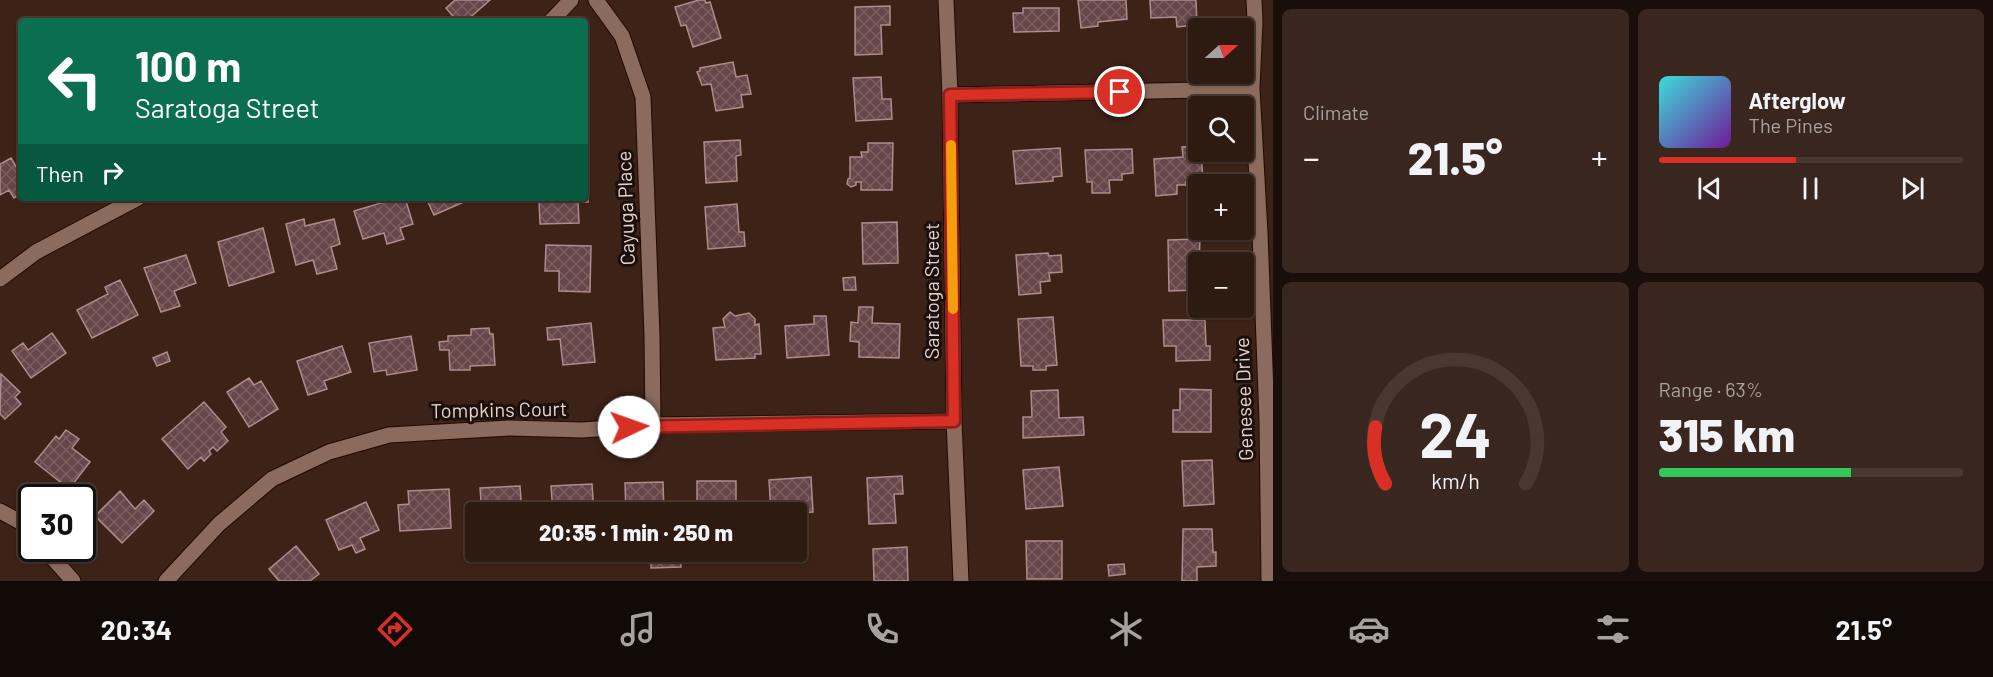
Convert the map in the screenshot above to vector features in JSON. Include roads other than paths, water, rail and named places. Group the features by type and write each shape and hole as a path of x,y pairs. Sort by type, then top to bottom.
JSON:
{"street":[{"path":"554,18 571,0"},
{"name":"Cayuga Place","path":"596,0 622,36 643,97 653,425"},
{"name":"Saratoga Street","path":"946,0 950,95 954,421 961,581"},
{"name":"Genesee Drive","path":"1254,0 1256,21 1252,89 1267,421 1269,581"},
{"path":"950,95 1252,89"},
{"path":"0,279 36,252 132,201"},
{"name":"Tompkins Court","path":"166,581 219,524 272,479 329,452 389,435 509,428 582,430 653,425 954,421"},
{"path":"0,511 18,521"},
{"path":"56,562 73,581"}]}
